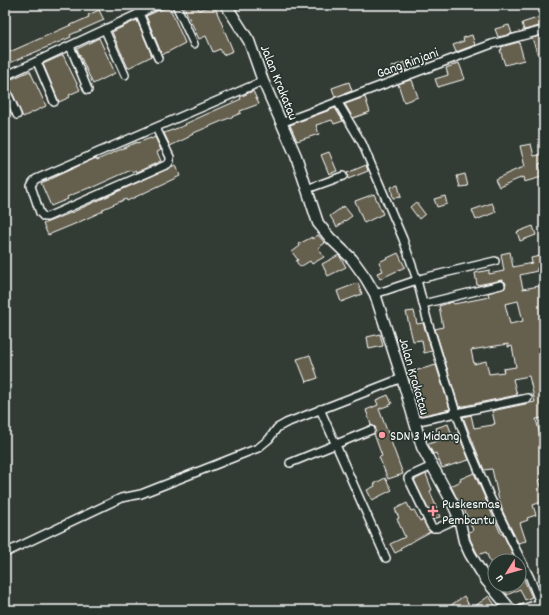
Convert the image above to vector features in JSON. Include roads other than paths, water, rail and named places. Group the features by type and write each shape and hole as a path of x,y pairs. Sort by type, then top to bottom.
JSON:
{"street":[{"path":"5,76 157,5"},
{"path":"176,5 194,44"},
{"name":"Jalan Krakatau","path":"226,5 248,40 263,81 296,156 318,222 330,238 352,259 366,278 375,294 425,453 447,491 459,518 464,541 478,569 494,591 511,610"},
{"path":"139,13 158,58"},
{"path":"104,30 125,75"},
{"name":"Gang Rinjani","path":"281,123 492,44 544,30"},
{"path":"70,46 88,90"},
{"path":"37,62 54,102"},
{"path":"156,128 170,157 168,164 48,217 42,215 31,186 36,179 263,81"},
{"path":"5,88 17,115"},
{"path":"337,102 362,143 403,239 417,280 456,413 490,497 542,602 519,610"},
{"path":"307,189 343,176"},
{"path":"375,294 417,280 496,261"},
{"path":"423,304 502,285"},
{"path":"5,553 125,497 141,494 258,448 266,443 275,430 280,426 402,378"},
{"path":"414,422 528,398"},
{"path":"320,409 337,444 386,558"},
{"path":"290,462 371,430"},
{"path":"432,466 408,478 431,526 435,529 459,518"}],"place":[{"name":"SDN 3 Midang","path":"382,435"},
{"name":"Puskesmas Pembantu","path":"433,511"}]}
